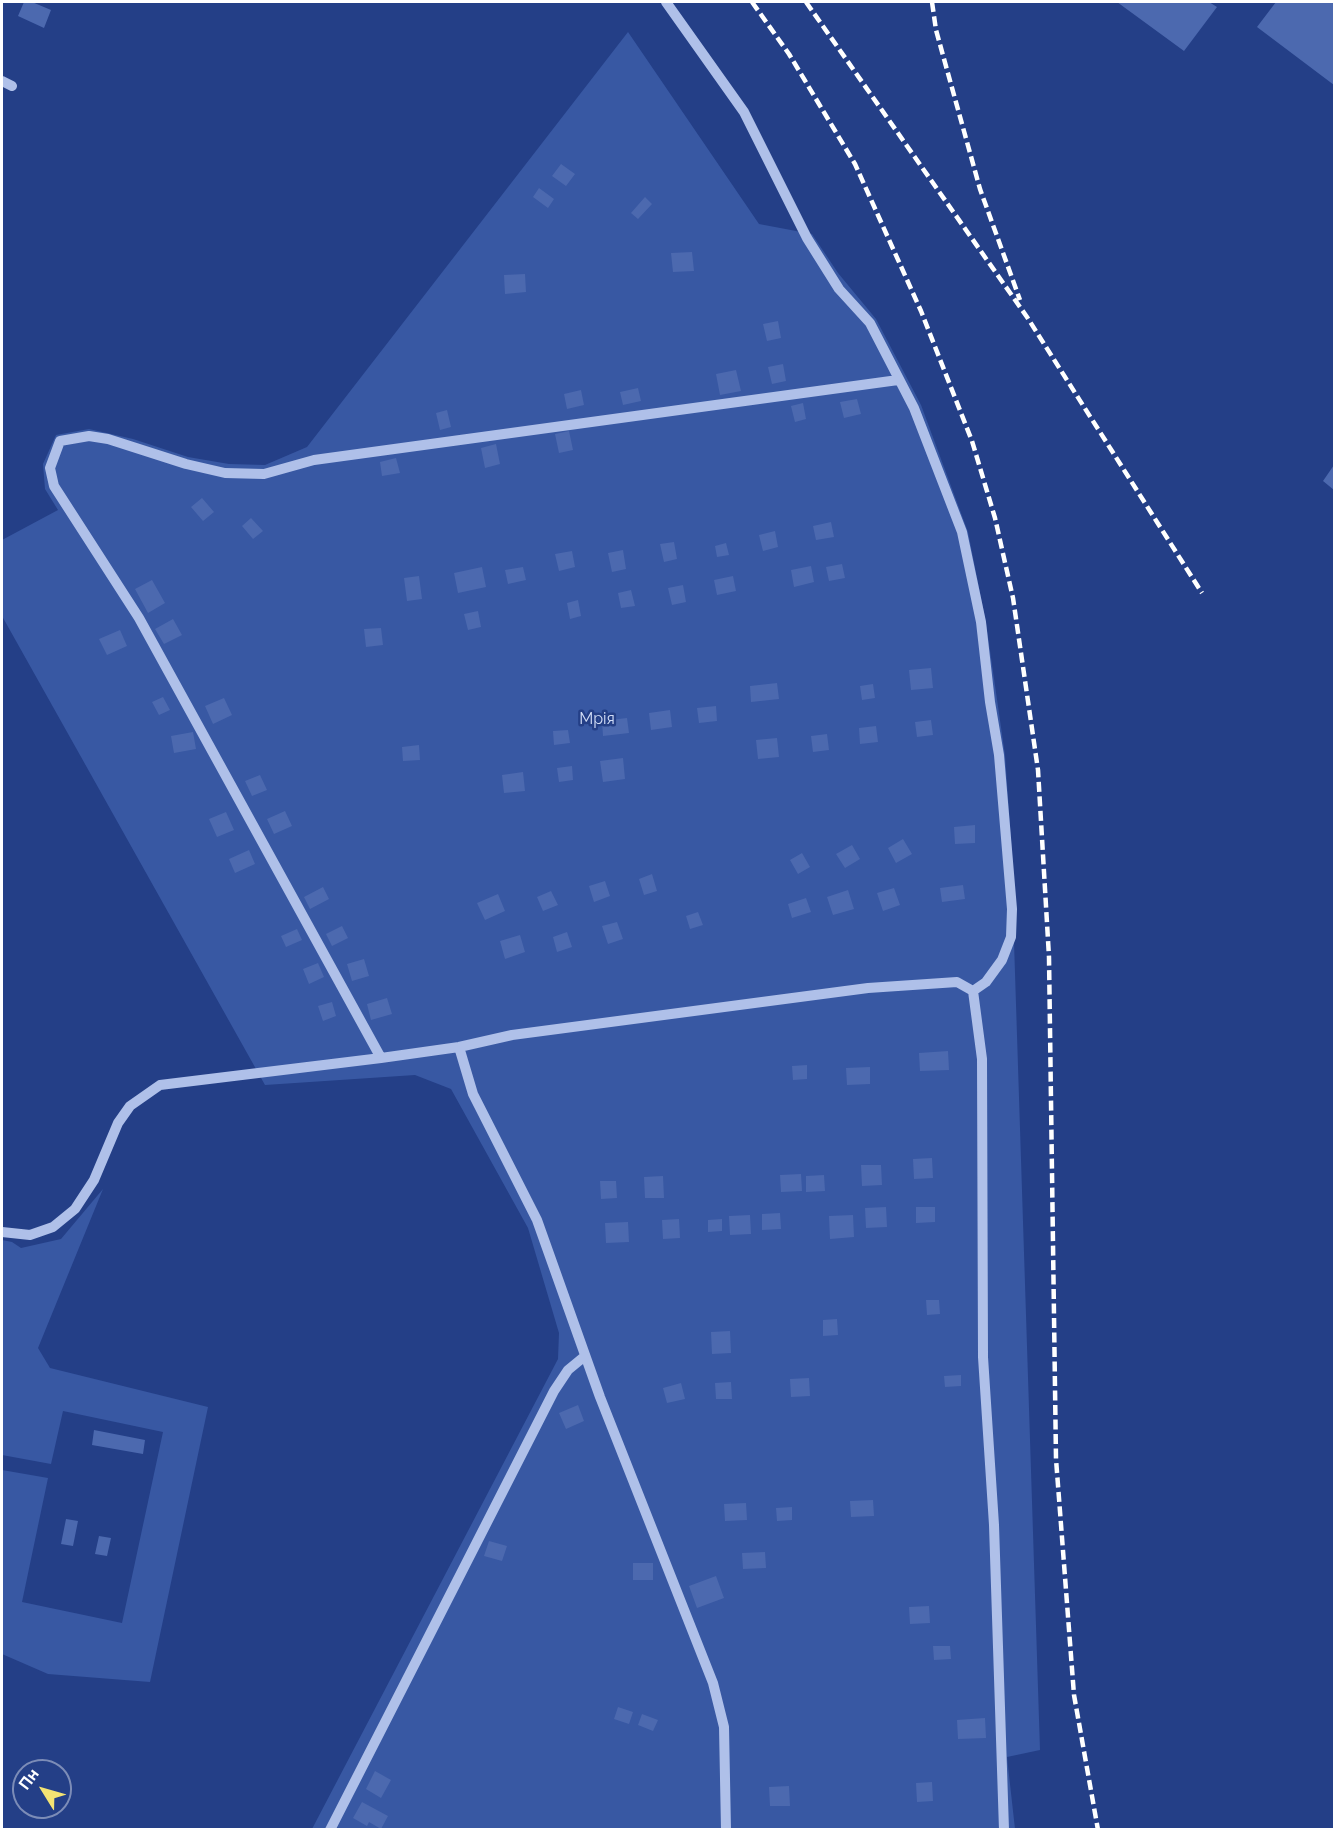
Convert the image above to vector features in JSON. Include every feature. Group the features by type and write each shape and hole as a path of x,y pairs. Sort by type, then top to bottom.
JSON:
{"street":[{"path":"666,2 744,112 807,238 839,289 870,323 898,380 915,408 962,532 981,622 990,702 999,755 1012,909 1011,937 1002,960 986,982 973,991"},
{"path":"381,1058 140,618 54,486 50,468 60,441 89,436 108,439 164,458 225,473 264,474 314,460 898,380"},
{"path":"2,1232 30,1235 53,1227 75,1209 94,1180 118,1123 130,1106 159,1085 381,1058 459,1047 512,1035 886,986 957,982 973,991"},
{"path":"973,991 982,1059 983,1357 994,1525 1004,1830"},
{"path":"459,1047 473,1094 537,1220 585,1356 719,1705 724,1727 726,1830"},
{"path":"330,1830 554,1391 567,1370 585,1356"}],"green space":[{"name":"Мрія","path":"628,32 759,224 812,234 838,273 876,319 921,405 968,532 986,623 1005,755 1016,910 1014,942 1040,1750 1007,1757 1015,1829 312,1829 558,1359 559,1333 528,1228 451,1089 415,1075 265,1085 2,616 2,540 58,510 45,489 43,464 56,435 89,429 133,439 188,457 229,464 265,465 307,447"},
{"path":"103,1189 38,1348 50,1368 208,1407 150,1682 48,1674 2,1654 2,1470 48,1478 22,1602 122,1623 163,1432 63,1411 51,1464 2,1455 2,1240 12,1242 21,1248 61,1239"}],"building":[{"path":"24,2 32,2 51,10 44,28 18,16"},
{"path":"1117,2 1209,2 1217,7 1184,51"},
{"path":"1276,2 1334,2 1334,85 1257,27"},
{"path":"561,164 575,174 566,186 552,176"},
{"path":"539,188 554,199 548,208 533,197"},
{"path":"645,197 652,204 638,219 631,213"},
{"path":"692,252 694,271 673,272 671,253"},
{"path":"525,274 526,292 505,294 504,275"},
{"path":"778,321 781,338 767,341 763,324"},
{"path":"783,364 786,381 772,384 768,367"},
{"path":"736,370 741,391 720,395 716,374"},
{"path":"638,388 641,401 623,405 620,392"},
{"path":"581,390 584,405 567,409 564,394"},
{"path":"857,399 861,414 844,418 840,402"},
{"path":"803,403 806,419 795,422 791,406"},
{"path":"447,410 451,427 440,430 436,413"},
{"path":"569,431 573,450 559,453 555,434"},
{"path":"496,444 500,464 485,468 481,448"},
{"path":"396,458 400,473 382,476 380,462"},
{"path":"1334,465 1334,490 1323,481"},
{"path":"202,498 214,512 203,521 191,507"},
{"path":"251,518 263,531 253,539 242,526"},
{"path":"831,522 834,537 816,540 813,526"},
{"path":"775,531 778,547 763,551 759,535"},
{"path":"674,542 677,559 664,562 660,544"},
{"path":"726,543 729,555 717,557 715,546"},
{"path":"623,550 626,569 612,572 608,553"},
{"path":"572,551 575,567 559,571 555,554"},
{"path":"842,564 845,578 829,581 826,567"},
{"path":"811,566 814,582 794,587 791,570"},
{"path":"482,567 486,587 458,593 454,573"},
{"path":"523,567 526,580 508,584 505,570"},
{"path":"419,576 422,599 407,601 404,578"},
{"path":"733,576 736,591 717,595 714,580"},
{"path":"152,580 165,603 148,613 135,589"},
{"path":"683,585 686,602 672,605 668,588"},
{"path":"631,590 635,606 621,608 618,593"},
{"path":"578,600 581,616 570,619 567,603"},
{"path":"478,611 481,627 468,630 464,614"},
{"path":"173,619 182,635 164,644 155,629"},
{"path":"381,628 383,645 366,647 364,629"},
{"path":"120,630 127,646 107,655 99,639"},
{"path":"931,668 933,688 911,690 909,670"},
{"path":"777,683 779,699 751,702 750,686"},
{"path":"873,684 875,698 862,700 860,686"},
{"path":"163,697 170,710 159,715 152,702"},
{"path":"224,698 232,715 213,724 205,706"},
{"path":"716,706 717,721 699,723 697,708"},
{"path":"670,710 672,727 651,730 649,713"},
{"path":"627,718 629,733 603,736 602,721"},
{"path":"931,720 933,735 917,737 915,722"},
{"path":"876,726 878,742 860,744 859,728"},
{"path":"568,730 570,743 554,745 553,731"},
{"path":"193,732 196,749 174,753 171,736"},
{"path":"827,734 829,750 813,752 811,736"},
{"path":"777,738 779,757 758,759 756,740"},
{"path":"419,745 420,760 403,761 402,747"},
{"path":"623,758 625,779 603,782 600,761"},
{"path":"572,766 573,780 559,782 557,768"},
{"path":"523,772 525,791 504,793 502,775"},
{"path":"260,775 267,790 252,796 245,781"},
{"path":"285,811 292,826 274,834 267,819"},
{"path":"226,812 234,830 217,837 209,819"},
{"path":"975,825 975,843 955,844 954,827"},
{"path":"903,839 912,854 896,863 888,848"},
{"path":"852,845 860,859 845,868 836,854"},
{"path":"249,850 255,864 235,873 229,859"},
{"path":"802,853 810,867 798,874 790,860"},
{"path":"652,874 657,891 644,895 639,879"},
{"path":"605,881 610,896 594,902 589,886"},
{"path":"963,885 965,899 942,902 940,888"},
{"path":"323,887 329,899 310,909 304,897"},
{"path":"894,888 900,905 883,911 877,893"},
{"path":"848,890 854,909 833,915 827,897"},
{"path":"551,891 558,905 543,911 537,897"},
{"path":"498,894 505,911 485,920 477,903"},
{"path":"806,898 811,912 792,918 788,904"},
{"path":"698,912 703,925 690,929 686,916"},
{"path":"617,922 623,939 608,944 602,926"},
{"path":"342,926 348,938 332,946 326,934"},
{"path":"297,929 302,940 286,947 281,936"},
{"path":"567,932 572,947 557,952 553,937"},
{"path":"520,935 525,952 505,959 500,941"},
{"path":"364,959 369,976 352,981 347,964"},
{"path":"318,963 324,977 309,984 303,969"},
{"path":"387,998 392,1014 371,1020 367,1004"},
{"path":"332,1002 336,1016 323,1021 318,1006"},
{"path":"948,1051 949,1070 920,1071 919,1053"},
{"path":"807,1065 807,1079 793,1080 792,1066"},
{"path":"870,1067 870,1084 847,1085 846,1068"},
{"path":"932,1158 933,1178 914,1179 913,1159"},
{"path":"861,1165 881,1165 882,1185 862,1186"},
{"path":"801,1174 802,1191 781,1192 780,1175"},
{"path":"824,1175 825,1191 806,1192 806,1176"},
{"path":"663,1176 664,1198 645,1198 644,1177"},
{"path":"600,1181 616,1181 617,1198 601,1199"},
{"path":"886,1207 887,1227 866,1228 865,1208"},
{"path":"916,1207 935,1207 935,1222 916,1223"},
{"path":"780,1213 781,1229 762,1230 762,1214"},
{"path":"750,1215 751,1234 730,1235 729,1216"},
{"path":"853,1215 854,1237 830,1239 829,1216"},
{"path":"679,1219 680,1238 663,1239 662,1220"},
{"path":"722,1219 722,1231 708,1232 708,1220"},
{"path":"628,1222 629,1242 606,1243 605,1223"},
{"path":"926,1300 939,1300 940,1314 927,1315"},
{"path":"837,1319 838,1335 823,1336 823,1320"},
{"path":"730,1331 731,1353 712,1354 711,1332"},
{"path":"961,1375 961,1386 945,1387 944,1376"},
{"path":"809,1378 810,1396 791,1397 790,1379"},
{"path":"731,1382 732,1399 716,1399 715,1383"},
{"path":"681,1383 685,1399 667,1403 663,1388"},
{"path":"578,1405 584,1421 566,1429 559,1413"},
{"path":"94,1430 145,1440 143,1454 92,1445"},
{"path":"873,1500 874,1516 851,1517 850,1501"},
{"path":"746,1503 747,1520 725,1521 724,1504"},
{"path":"792,1507 792,1520 777,1521 776,1508"},
{"path":"66,1519 78,1521 73,1546 61,1544"},
{"path":"99,1536 111,1538 107,1556 95,1554"},
{"path":"489,1541 507,1546 502,1561 484,1556"},
{"path":"765,1552 766,1568 743,1569 742,1553"},
{"path":"633,1563 653,1563 653,1580 633,1580"},
{"path":"716,1576 724,1598 697,1608 689,1586"},
{"path":"929,1606 930,1623 910,1624 909,1607"},
{"path":"933,1646 950,1646 951,1659 934,1660"},
{"path":"618,1707 633,1712 629,1724 614,1719"},
{"path":"642,1714 658,1720 653,1731 638,1725"},
{"path":"985,1718 986,1738 958,1739 957,1720"},
{"path":"375,1771 391,1780 381,1798 366,1789"},
{"path":"932,1782 933,1801 917,1802 916,1783"},
{"path":"789,1786 790,1806 770,1806 769,1787"},
{"path":"362,1802 388,1816 381,1829 369,1822 367,1826 353,1818"}],"railway":[{"path":"752,2 789,54 855,164 921,311 972,441 995,518 1013,598 1038,770 1049,957 1056,1459 1074,1695 1098,1830"},
{"path":"806,2 1027,317 1202,593"},
{"path":"932,2 936,30 980,189 1020,300"}]}
